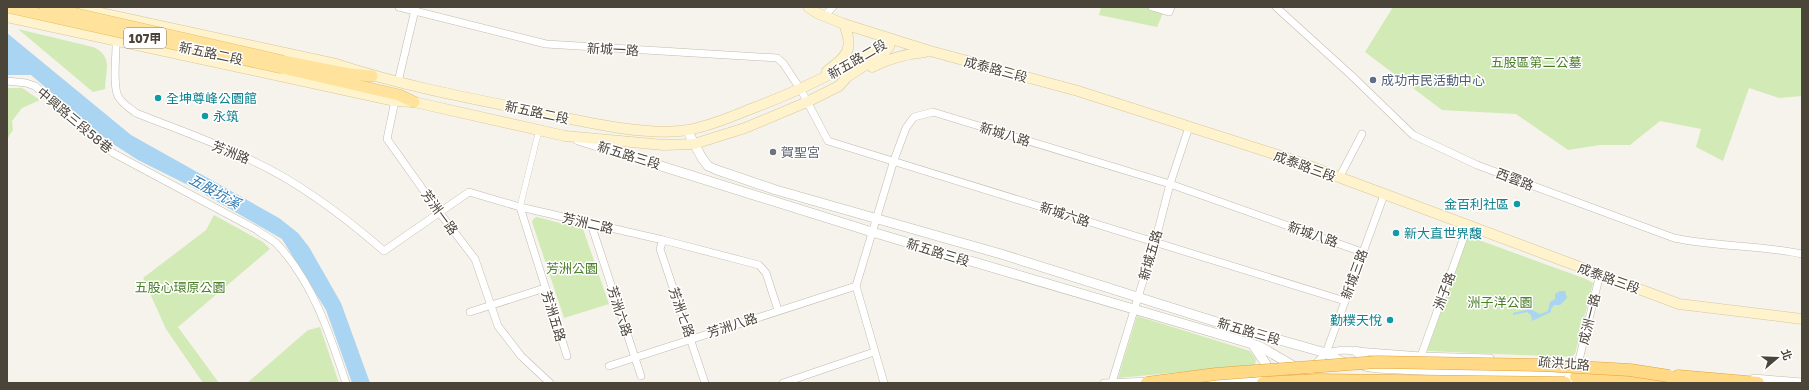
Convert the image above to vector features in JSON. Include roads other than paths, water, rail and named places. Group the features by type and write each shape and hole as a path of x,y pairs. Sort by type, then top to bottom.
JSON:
{"highway":[{"path":"1147,383 1216,374 1377,362 1543,365 1630,370 1669,376 1758,383"},
{"path":"1260,382 1340,380 1570,380 1686,383"}],"main road":[{"name":"新五路二段","path":"7,7 283,64 348,74 372,76"},
{"name":"新五路二段","path":"46,7 283,64 399,95 414,102"},
{"path":"42,24 49,20 51,7"},
{"name":"成泰路三段","path":"808,7 824,16 844,24 891,39 1078,91 1293,160 1679,304 1802,319"},
{"name":"新五路二段","path":"76,32 63,21 62,15 65,10 69,8 78,8 113,11 336,64 372,76 472,99 605,125 658,130 687,130 708,126 801,90 864,57 891,39"},
{"name":"新五路二段","path":"7,17 395,101 414,102 565,136 650,144 694,144 727,135 807,102 839,86 847,77 884,53 889,47 891,39"},
{"path":"801,90 833,67 847,52 850,45 849,37 844,24"},
{"path":"839,86 890,58 930,51"}],"street":[{"name":"新城一路","path":"399,7 416,10 546,44 777,58 783,63 807,102"},
{"path":"824,16 833,7"},
{"path":"1152,7 1170,10"},
{"name":"西雲路","path":"1276,7 1352,76 1413,135 1477,165 1674,238 1700,243 1773,248 1802,254"},
{"path":"398,82 416,10"},
{"name":"芳洲路","path":"113,11 116,41 116,86 118,95 123,104 136,113 256,162 295,185 338,214 384,250"},
{"name":"中興路三段58巷","path":"7,81 26,83 35,86 112,153 250,227 276,243 300,276 320,312 346,383"},
{"name":"芳洲一路","path":"395,101 387,139 439,212 475,259 498,326 521,356 550,383"},
{"name":"新城六路","path":"807,102 828,140 1344,301"},
{"name":"新城八路","path":"856,286 894,160 906,128 914,117 933,112 1170,184 1362,252"},
{"name":"新城五路","path":"1108,383 1134,309 1155,242 1170,184 1189,127"},
{"path":"520,207 539,130"},
{"name":"新五路三段","path":"687,130 708,166 718,170 776,190 1024,260 1223,324 1326,353"},
{"path":"1339,178 1362,134"},
{"name":"新五路三段","path":"565,136 872,232 1259,346 1306,375"},
{"name":"芳洲二路","path":"384,250 469,192 520,207 663,240 759,265 766,273 778,310"},
{"name":"新城三路","path":"1326,353 1384,195"},
{"name":"芳洲五路","path":"520,207 566,356"},
{"name":"芳洲六路","path":"591,224 641,376"},
{"name":"洲子路","path":"1421,356 1468,226"},
{"name":"芳洲七路","path":"663,240 660,249 705,383"},
{"name":"成洲一路","path":"1578,364 1600,274"},
{"path":"856,286 884,383"},
{"name":"芳洲八路","path":"609,366 778,310 856,286"},
{"path":"470,312 545,288"},
{"path":"1253,345 1266,364 1266,372 1260,382"},
{"name":"疏洪北路","path":"1326,353 1343,350 1421,356 1465,357 1578,364 1802,382"},
{"path":"1356,351 1376,368"},
{"path":"783,383 874,352"},
{"path":"1108,383 1293,383 1306,375 1326,353"},
{"name":"疏洪北路","path":"1326,353 1340,362 1376,368 1635,383"},
{"path":"1306,375 1325,383"}],"water":[{"name":"五股坑溪","path":"7,33 131,135 279,218 298,233 309,247 341,303 370,383 352,383 326,310 282,239 192,187 138,160 107,140 31,75 7,75"},
{"path":"1560,291 1565,291 1567,298 1560,305 1554,305 1551,312 1532,321 1531,315 1527,312 1513,315 1513,313 1530,309 1540,314 1548,311 1550,302 1555,299 1555,294"}],"place":[{"name":"成功市民活動中心","path":"1373,80"},
{"name":"全坤尊峰公園館","path":"158,98"},
{"name":"永筑","path":"205,116"},
{"name":"賀聖宮","path":"773,152"},
{"name":"金百利社區","path":"1517,204"},
{"name":"新大直世界馥","path":"1396,233"},
{"name":"勤樸天悅","path":"1390,320"}],"park label":[{"name":"五股區第二公墓","path":"1536,62"},
{"name":"芳洲公園","path":"572,268"},
{"name":"五股心環原公園","path":"180,287"},
{"name":"洲子洋公園","path":"1500,302"}]}
